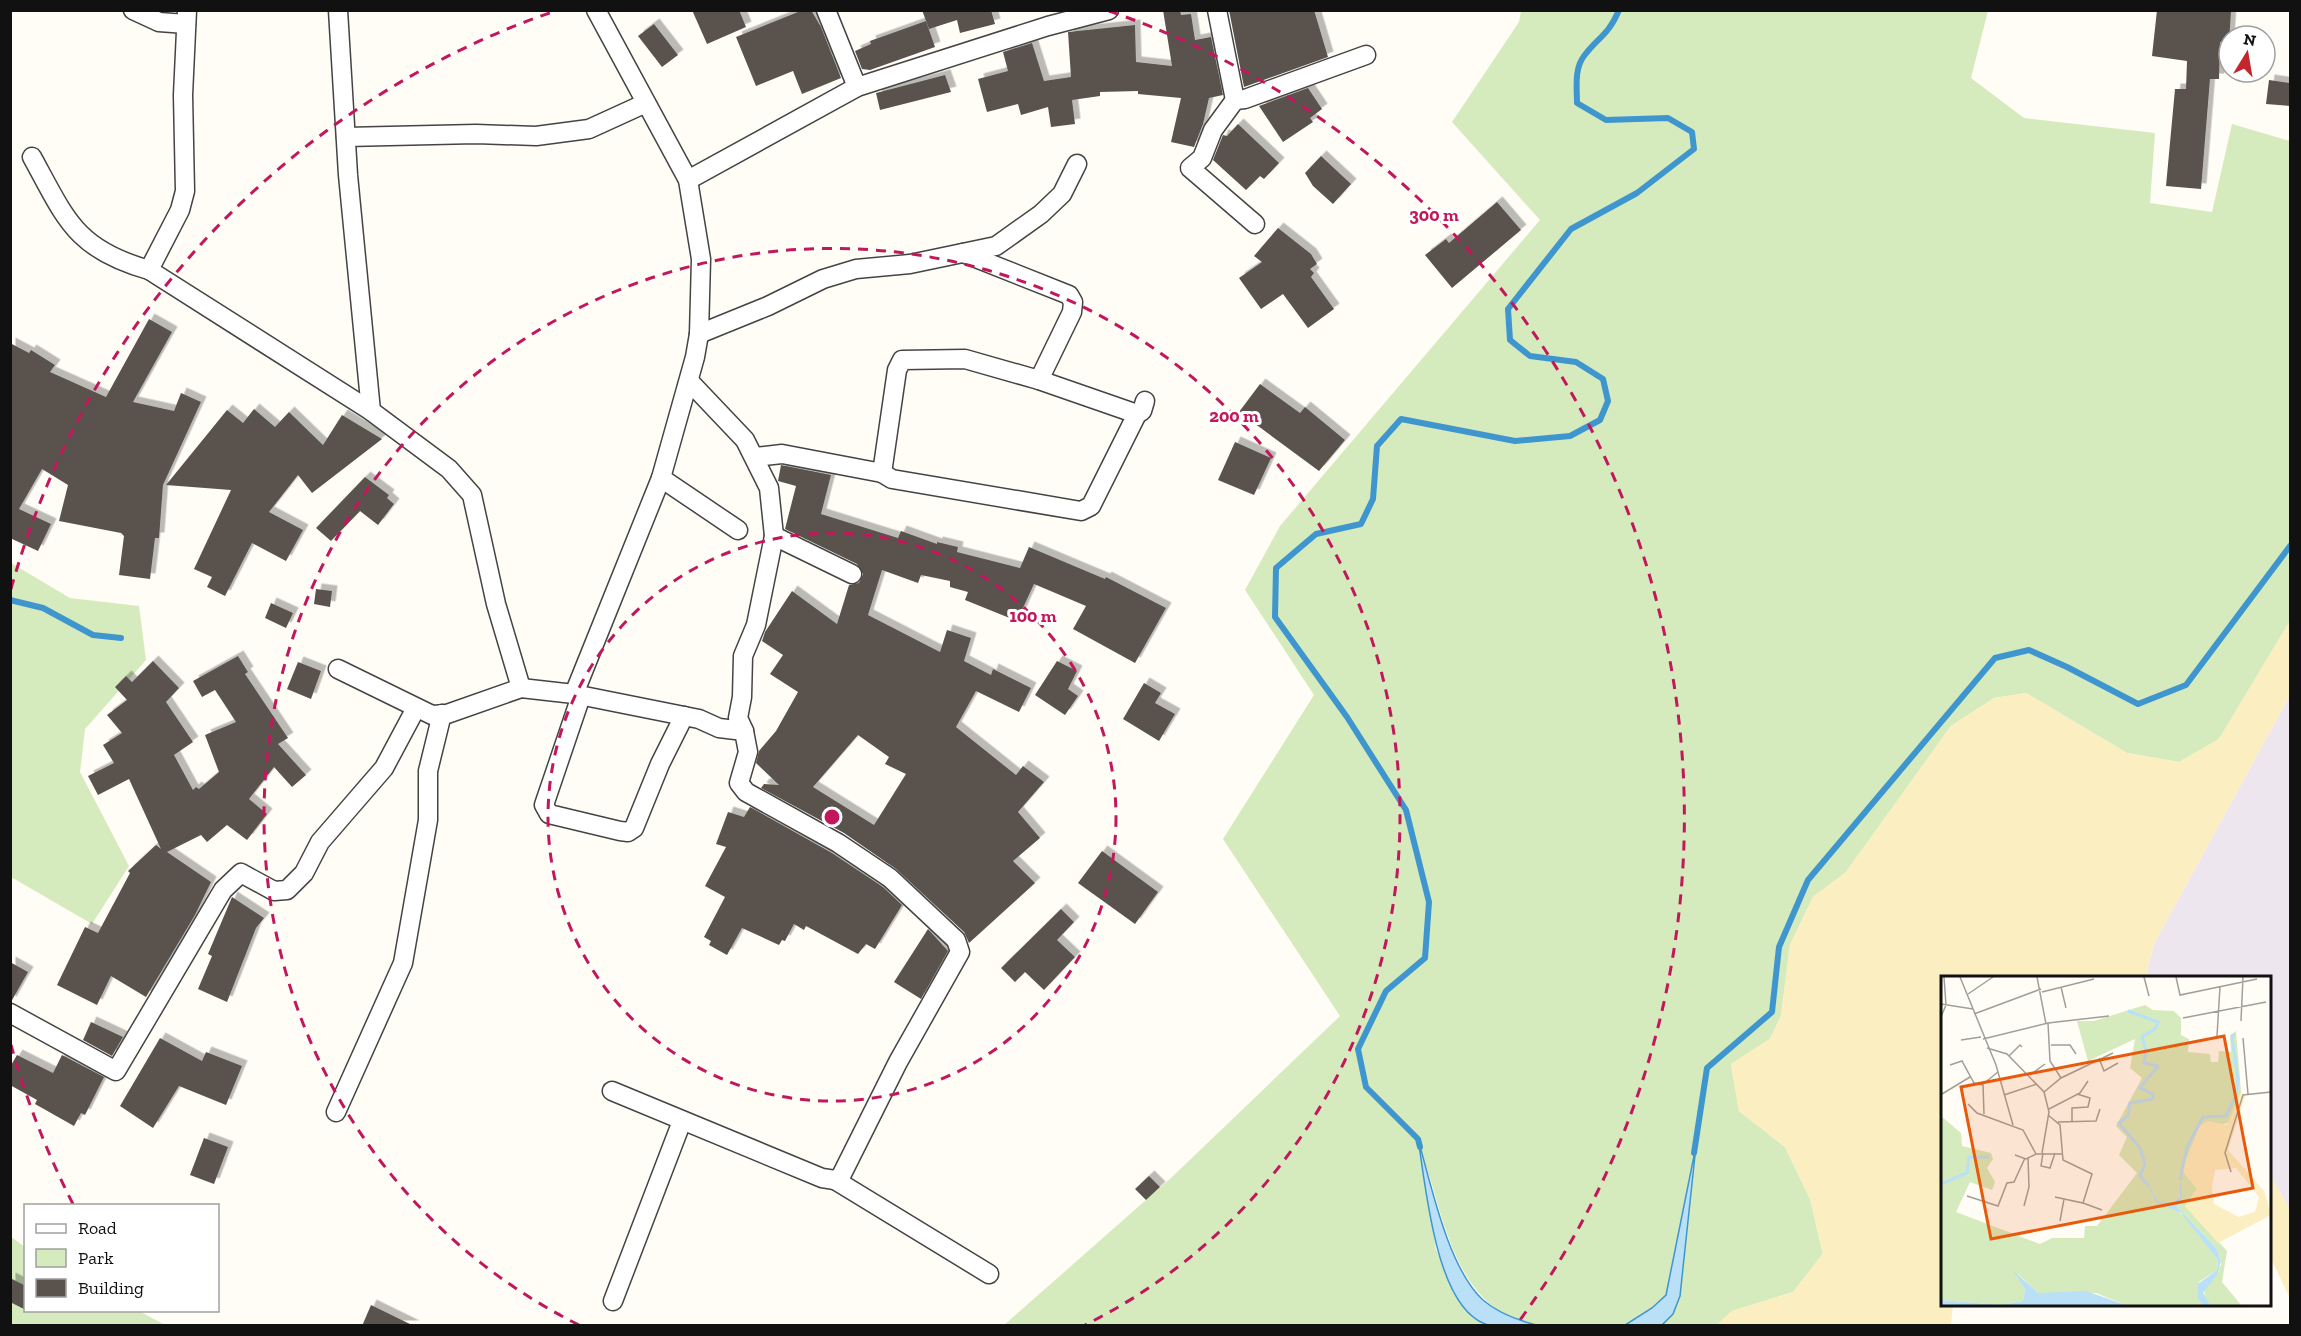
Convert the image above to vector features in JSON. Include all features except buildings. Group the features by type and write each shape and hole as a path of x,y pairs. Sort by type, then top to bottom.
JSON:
{"street":[{"path":"133,10 159,22 186,17 183,118 185,191 180,210 149,270"},
{"path":"338,10 346,137 371,411"},
{"path":"826,10 857,87"},
{"path":"688,180 857,87 1048,26 1109,10"},
{"path":"1217,10 1235,100 1213,130 1202,158 1190,168 1255,224"},
{"path":"603,12 646,102 688,180 701,259 699,334 689,381 661,478 578,695 544,805 549,814 620,831 628,832 634,828 660,764 684,716"},
{"path":"1235,100 1245,99 1366,55"},
{"path":"346,137 476,134 536,136 589,129 646,102"},
{"path":"32,157 64,216 90,245 116,261 149,270 371,411 449,469 472,495 496,604 521,688"},
{"path":"699,334 768,306 823,279 856,269 910,264 996,246 1041,214 1062,194 1077,164"},
{"path":"963,254 1069,295 1073,302 1072,312 1039,380"},
{"path":"755,457 782,453 882,473 892,479 1085,510 1091,506 1141,408 965,359 902,360 897,370 882,473"},
{"path":"689,381 745,440 769,488 774,536 759,615 743,656 742,697 738,717 744,731 748,752 739,783 746,792 838,843 890,878 956,940 960,952 898,1062 841,1176 835,1180"},
{"path":"661,478 738,530"},
{"path":"774,536 852,574"},
{"path":"338,669 432,715 442,714 521,688 578,695 699,719 719,728 744,731"},
{"path":"10,1013 116,1071 223,890 241,873 274,891 287,890 304,873 320,842 384,768 416,708"},
{"path":"336,1112 403,963 428,820 428,771 442,714"},
{"path":"612,1091 822,1178 835,1180 989,1274"},
{"path":"614,1301 682,1121"}],"shaded area":[{"path":"2290,695 2290,1210 2271,1177 2271,976 2150,976 2147,971 2154,944"}],"green space":[{"path":"1521,11 1988,11 1971,78 2024,118 2155,133 2150,203 2212,212 2232,124 2290,141 2290,621 2219,739 2179,762 2127,753 2026,693 1994,698 1951,726 1846,872 1813,897 1790,945 1781,1016 1770,1039 1731,1064 1739,1111 1785,1147 1810,1199 1823,1254 1793,1292 1732,1311 1717,1325 1662,1325 1673,1314 1694,1155 1666,1295 1642,1317 1619,1326 1600,1327 1539,1326 1506,1315 1484,1299 1468,1278 1455,1253 1419,1146 1436,1250 1472,1318 1487,1325 1003,1326 1172,1177 1340,1016 1223,839 1314,695 1245,590 1280,526 1540,220 1452,122 1519,22"},
{"path":"11,563 70,598 139,606 146,660 85,729 80,772 129,866 92,924 11,877"},
{"path":"10,1236 24,1246 24,1312 141,1312 165,1325 11,1325"}],"sand":[{"path":"2290,621 2290,695 2154,944 2147,971 2150,976 1941,976 1941,1306 1953,1306 1951,1325 1717,1325 1732,1311 1793,1292 1823,1253 1810,1199 1785,1147 1739,1111 1731,1064 1770,1039 1781,1016 1790,945 1813,897 1846,872 1951,726 1994,698 2026,693 2127,753 2179,762 2219,739"},
{"path":"2271,1177 2290,1210 2290,1298 2271,1259"}],"water":[{"path":"1418,1139 1450,1247 1471,1286 1483,1300 1495,1309 1536,1325 1503,1327 1485,1324 1468,1313 1455,1294 1444,1270 1436,1242"},
{"path":"1696,1146 1680,1296 1673,1314 1662,1325 1625,1325 1652,1308 1666,1295"}],"waterway":[{"path":"1420,1147 1418,1139 1366,1087 1358,1049 1386,991 1425,958 1429,902 1406,810 1347,717 1275,617 1276,568 1316,534 1361,524 1373,499 1377,446 1401,419 1515,441 1570,436 1600,420 1608,401 1603,379 1576,362 1530,356 1510,340 1508,309 1571,229 1637,193 1694,149 1692,132 1668,118 1606,120 1577,103 1577,79 1581,61 1607,31 1619,10"},
{"path":"1694,1153 1707,1068 1772,1012 1779,947 1808,880 1995,658 2029,650 2138,704 2186,685 2290,546"},
{"path":"10,600 43,608 93,635 121,638"}]}
